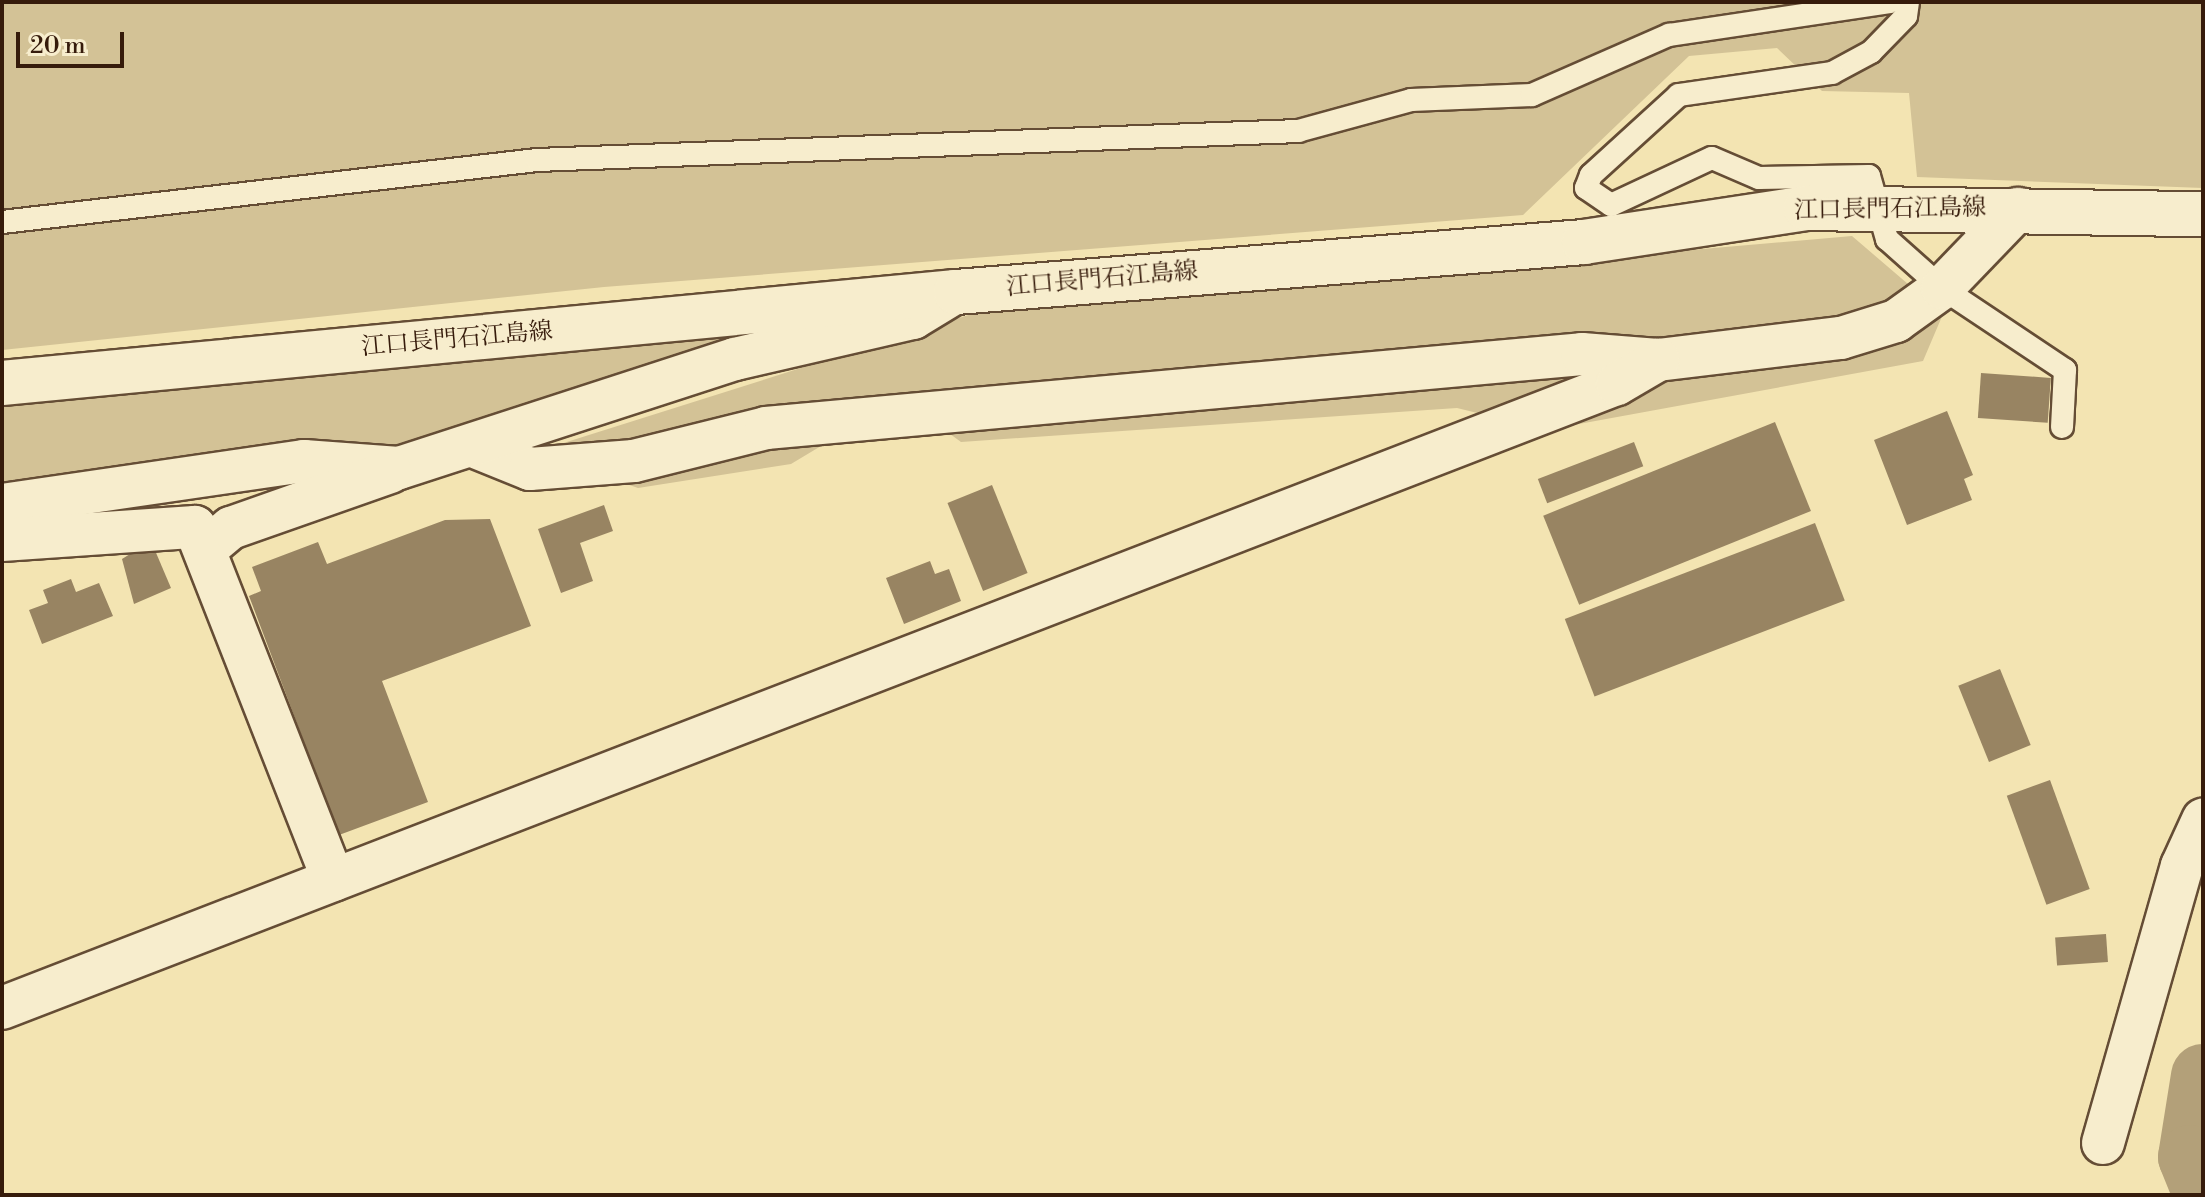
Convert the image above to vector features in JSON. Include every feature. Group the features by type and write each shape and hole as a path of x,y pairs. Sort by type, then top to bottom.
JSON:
{"main road":[{"name":"江口長門石江島線","path":"2,383 956,292 1584,242 1806,208 2203,214"}],"street":[{"path":"478,448 530,469 634,461 766,428 1582,354 1658,360 1841,338 1896,321 1942,288 2018,209"},
{"path":"208,547 231,528 399,468 478,448 735,359 913,318 956,292"},
{"path":"2,1008 1617,384 1658,360"},
{"path":"2,505 304,461 399,468"},
{"path":"2,540 195,527 208,547 333,880"},
{"path":"2103,1143 2182,866 2203,820"}],"lane":[{"path":"2,222 537,160 1298,131 1411,100 1532,95 1669,35 1891,2"},
{"path":"1908,2 1906,16 1871,52 1832,73 1679,95 1591,175 1586,188 1611,205 1712,158 1759,178 1869,176 1887,239 1942,288 2065,370 2062,427"}],"shaded area":[{"path":"2,2 2203,2 2203,188 1917,177 1909,93 1822,91 1777,48 1689,56 1523,215 604,287 2,350"},
{"path":"1852,236 1943,314 1923,361 1546,430 1457,408 961,442 901,398 791,464 638,488 535,452 978,312"},
{"path":"779,333 312,482 2,526 2,406"}],"building":[{"path":"1981,373 2051,378 2048,423 1978,418"},
{"path":"1947,411 1973,475 1964,479 1972,500 1907,525 1874,440"},
{"path":"1775,422 1811,511 1579,605 1543,516"},
{"path":"1634,442 1643,466 1547,503 1538,479"},
{"path":"992,485 1028,573 983,591 947,503"},
{"path":"604,505 613,531 580,543 593,581 561,593 538,529"},
{"path":"490,519 531,626 382,681 428,802 339,835 249,596 261,591 252,567 318,542 327,564 445,520"},
{"path":"1815,523 1845,600 1595,697 1565,619"},
{"path":"151,541 171,588 134,604 122,559"},
{"path":"930,561 935,574 949,569 961,601 904,624 886,578"},
{"path":"71,579 76,592 99,583 113,616 42,644 29,610 48,603 43,590"},
{"path":"2000,669 2031,745 1989,762 1958,686"},
{"path":"2050,780 2090,889 2046,905 2007,796"},
{"path":"2106,934 2108,962 2057,965 2055,938"}],"waterway":[{"path":"2203,1076 2190,1157 2203,1190"}]}
